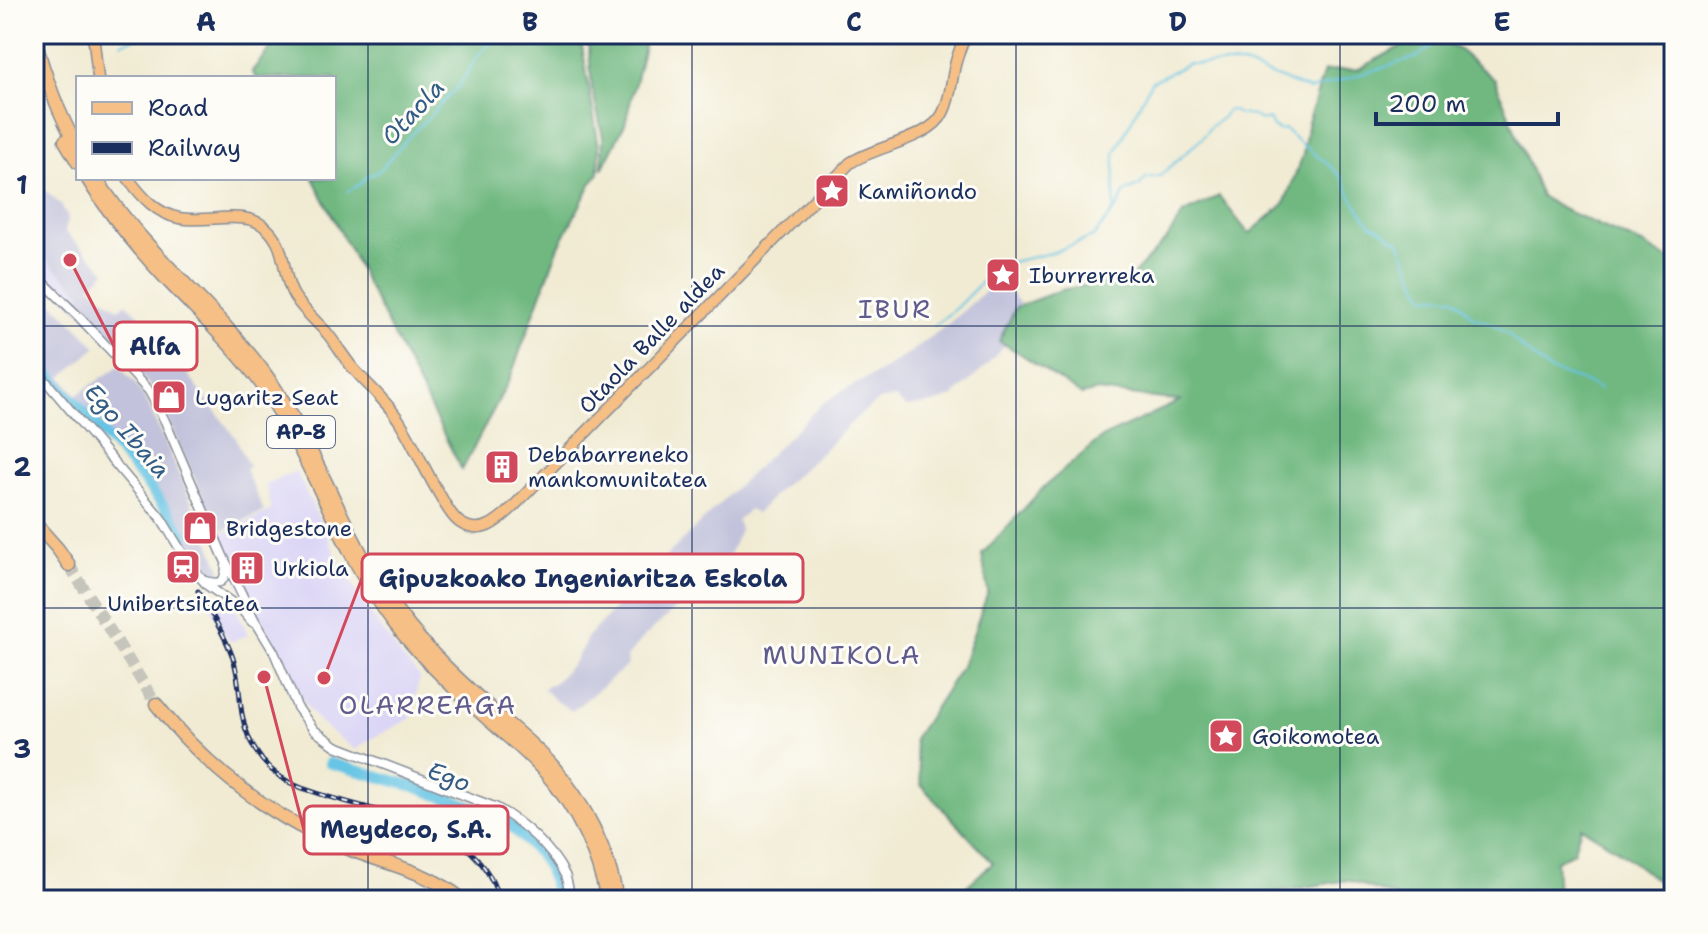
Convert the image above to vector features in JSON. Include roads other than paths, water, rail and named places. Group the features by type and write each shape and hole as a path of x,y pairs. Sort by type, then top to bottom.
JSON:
{"highway":[{"path":"34,35 52,94 76,144"},
{"path":"34,64 62,136 76,160"},
{"name":"AP-8","path":"88,180 126,234 260,382 292,434 352,556 375,595 417,651 560,775 584,810 604,853 617,900"},
{"name":"AP-8","path":"97,180 132,228 222,322 266,375 308,444 375,580 422,642 478,703"},
{"path":"34,522 69,565"},
{"path":"156,704 173,726 212,764 277,813 323,837 430,879 463,900"},
{"name":"AP-8","path":"524,744 575,813 590,843 607,900"}],"main road":[{"path":"90,34 94,42 98,76"},
{"name":"Otaola Balle aldea","path":"129,180 141,196 159,210 177,218 239,217 266,227 278,245 286,278 295,298 400,422 451,513 469,527 483,527 495,524 512,508 850,163 863,154 919,135 941,118 948,103 954,66 966,34"}],"street":[{"path":"34,273 149,391 254,619 274,652 297,707 314,730 336,746 510,815 555,860 565,876 571,900"},
{"path":"34,367 161,518 191,567 209,586 240,608 276,659"},
{"path":"204,581 222,581 227,563"}],"waterway":[{"path":"121,43 152,34"},
{"path":"1114,210 1115,153 1151,82 1187,64 1241,64 1310,90 1417,57 1447,34"},
{"name":"Otaola","path":"348,191 382,168 459,86 479,54 490,43"},
{"name":"Iburrerreka","path":"934,326 998,265 1051,253 1093,237 1118,206 1125,192 1140,185 1146,178 1160,176 1227,111 1232,110 1262,121 1269,119 1273,127 1285,129 1336,171 1371,225 1399,241 1426,297 1455,298 1473,317 1493,324 1508,334 1549,370 1600,389"},
{"name":"Ego Ibaia","path":"34,357 132,466 184,536"},
{"name":"Ego","path":"330,763 416,787 508,823 541,856 559,900"}],"tunnel":[{"path":"69,565 156,704"}],"railway":[{"path":"198,591 233,658 249,739 270,769 302,788 406,819 456,841 482,864 499,900"}],"place":[{"name":"Kamiñondo","path":"832,191"},
{"name":"Alfa","path":"70,260"},
{"name":"Iburrerreka","path":"1003,275"},
{"name":"Lugaritz Seat","path":"169,397"},
{"name":"Debabarreneko mankomunitatea","path":"502,467"},
{"name":"Bridgestone","path":"200,528"},
{"name":"Unibertsitatea","path":"183,567"},
{"name":"Urkiola","path":"247,568"},
{"name":"Meydeco, S.A.","path":"264,677"},
{"name":"Gipuzkoako Ingeniaritza Eskola","path":"324,678"},
{"name":"Goikomotea","path":"1226,736"}],"district":[{"name":"IBUR","path":"895,309"},
{"name":"MUNIKOLA","path":"842,655"},
{"name":"OLARREAGA","path":"428,705"}]}
